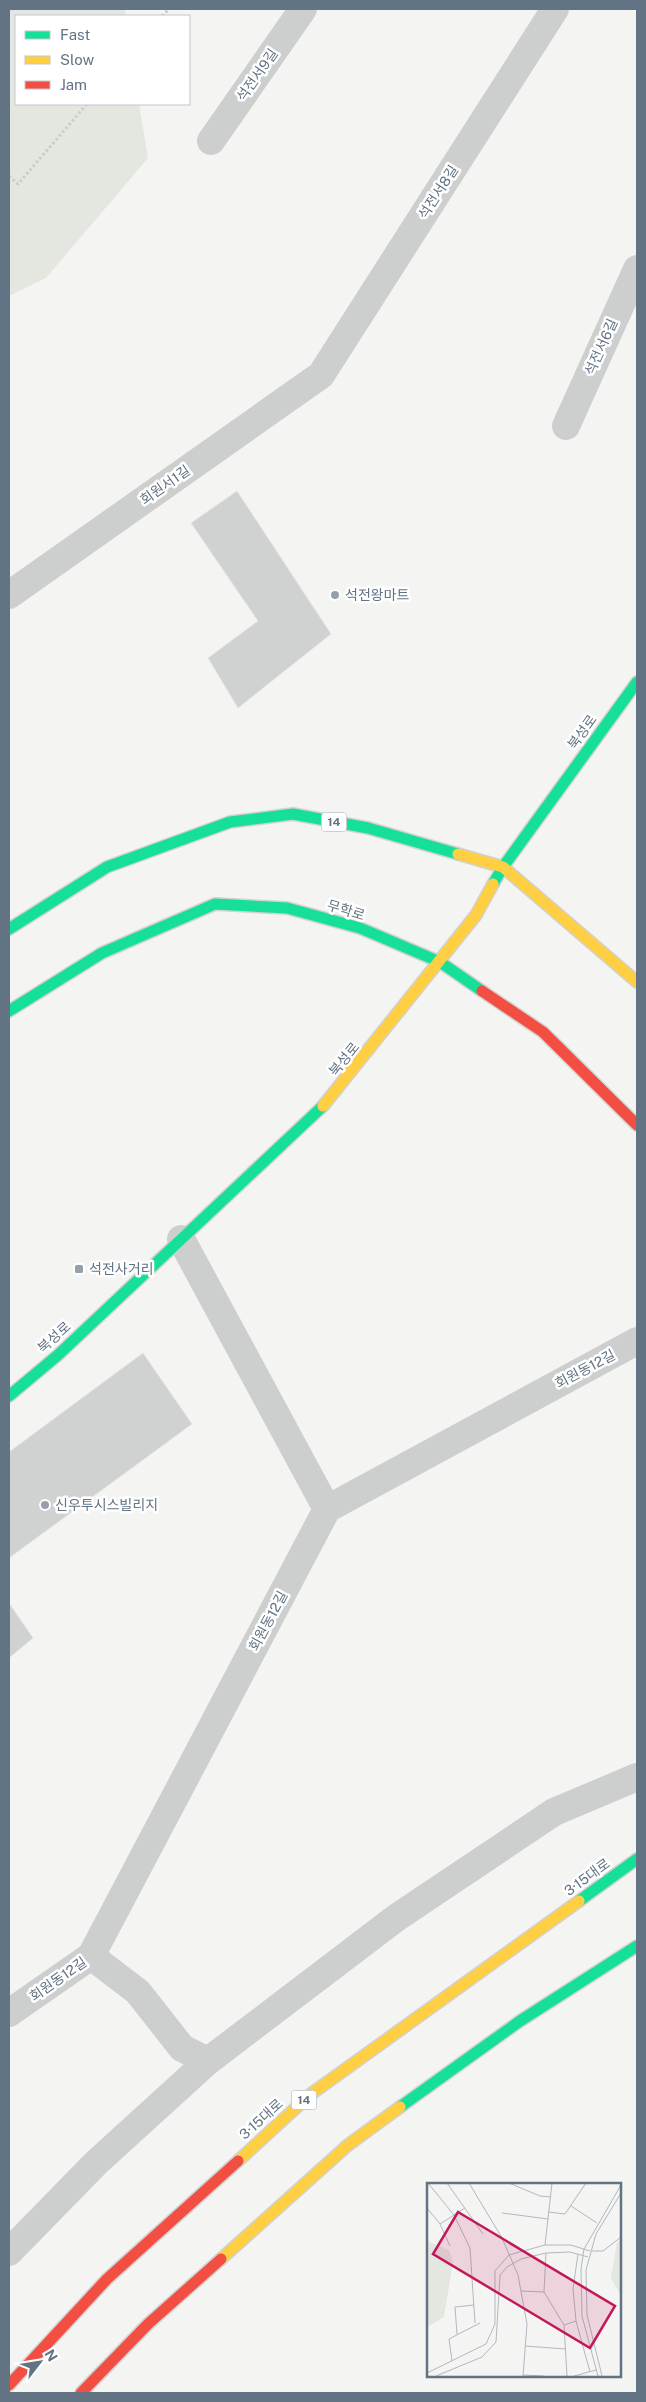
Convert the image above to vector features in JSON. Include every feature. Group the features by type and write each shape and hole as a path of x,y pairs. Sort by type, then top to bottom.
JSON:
{"main road":[{"name":"북성로","path":"9,1396 58,1355 331,1099 476,915 503,867 637,682"},
{"name":"14","path":"9,930 107,867 230,822 293,814 368,828 503,867 637,982"},
{"name":"무학로","path":"9,1010 102,953 215,904 287,908 360,928 440,962 543,1032 637,1125"},
{"name":"3·15대로","path":"9,2385 108,2279 311,2094 637,1859"},
{"path":"81,2393 148,2324 348,2146 520,2021 637,1946"}],"street":[{"name":"석전서9길","path":"211,141 302,9"},
{"name":"석전서8길","path":"322,375 555,9"},
{"name":"석전서6길","path":"566,426 637,268"},
{"name":"회원서1길","path":"9,595 322,375"},
{"path":"181,1240 327,1509"},
{"name":"회원동12길","path":"9,2013 91,1956 327,1509 637,1341"},
{"path":"9,2252 96,2163 208,2061 396,1918 554,1812 637,1777"},
{"path":"91,1956 138,1992 182,2048 208,2061"}],"path":[{"path":"9,176 18,184 86,105"}],"shaded area":[{"path":"9,9 125,9 126,15 15,15 15,105 139,105 148,158 46,278 9,296"}],"building":[{"path":"237,491 331,634 238,708 208,658 258,621 191,523"},
{"name":"신우투시스빌리지","path":"143,1353 192,1424 9,1558 9,1452"},
{"path":"9,1603 33,1638 9,1658"}],"traffic: fast":[{"path":"493,884 503,867 637,682"},
{"path":"9,929 107,867 230,822 293,814 368,828 458,854"},
{"path":"9,1011 102,953 215,904 287,908 360,928 440,962 482,991"},
{"path":"9,1396 58,1355 323,1106"},
{"path":"579,1901 637,1859"},
{"path":"400,2107 520,2021 637,1946"}],"traffic: slow":[{"path":"458,854 503,867 637,982"},
{"path":"323,1106 476,915 493,884"},
{"path":"238,2161 311,2094 579,1901"},
{"path":"221,2259 348,2145 400,2107"}],"traffic: jam":[{"path":"482,991 543,1032 637,1125"},
{"path":"9,2385 107,2279 238,2161"},
{"path":"81,2393 148,2324 221,2259"}],"place":[{"name":"석전왕마트","path":"335,595"},
{"name":"석전사거리","path":"79,1269"},
{"name":"신우투시스빌리지","path":"45,1505"}]}
